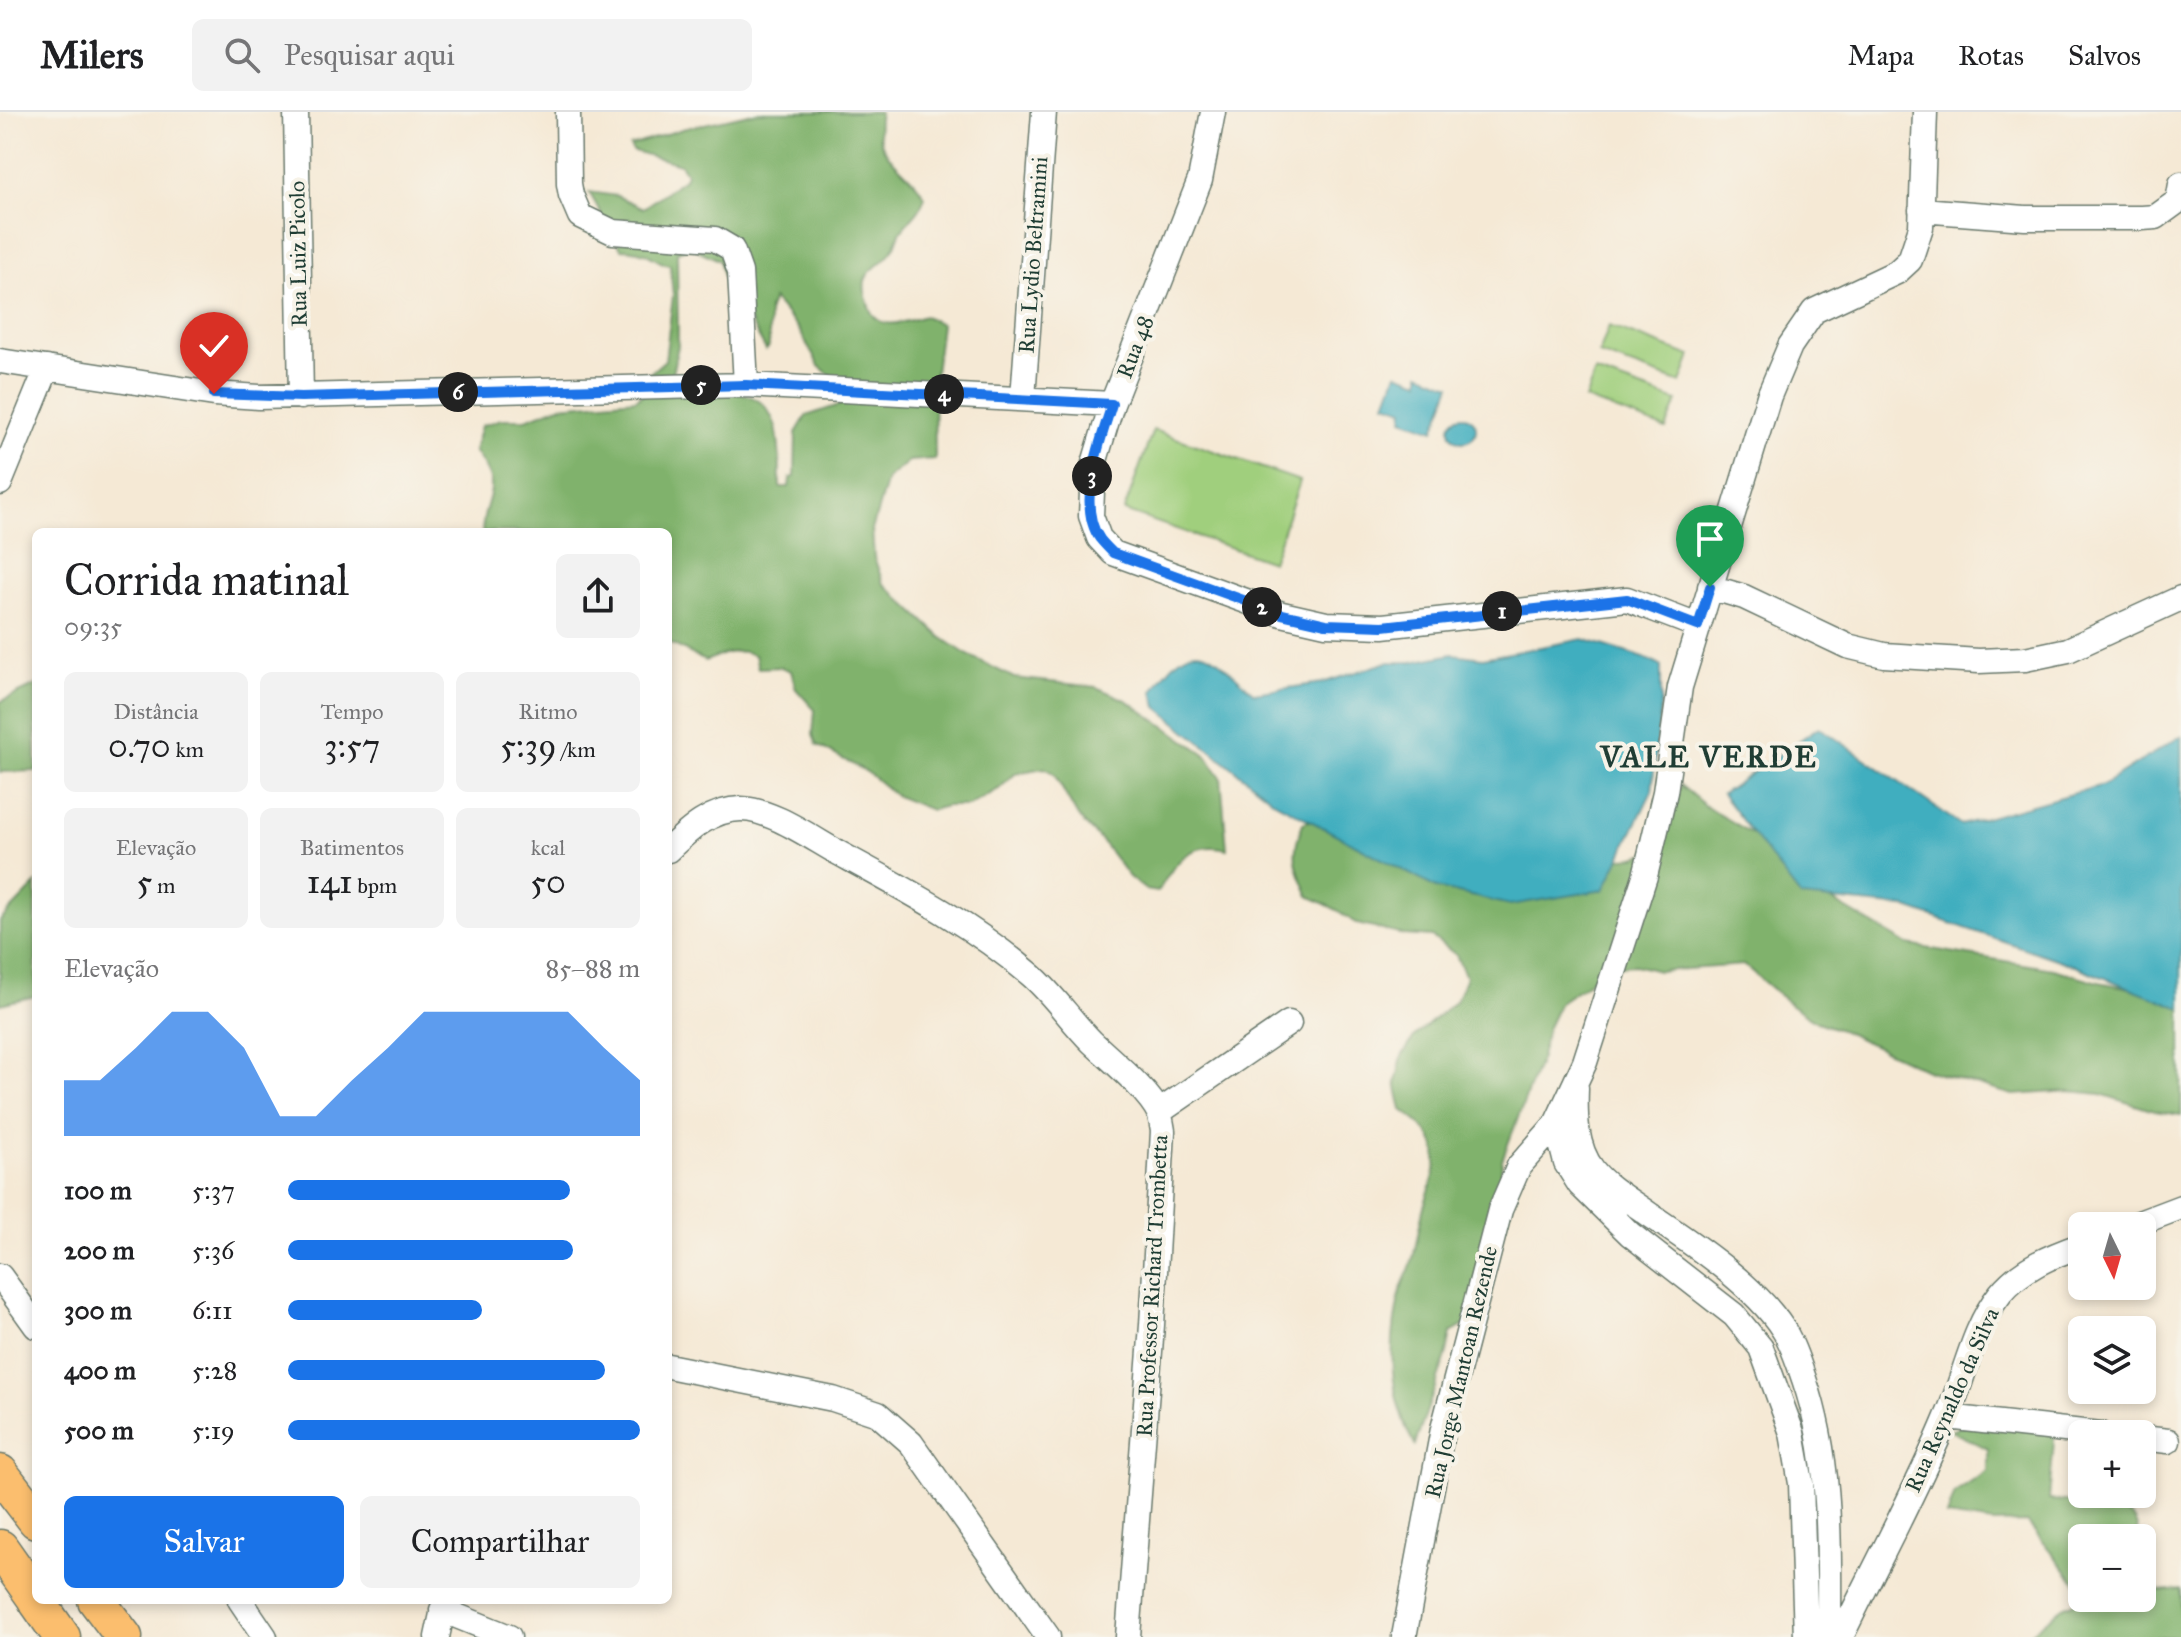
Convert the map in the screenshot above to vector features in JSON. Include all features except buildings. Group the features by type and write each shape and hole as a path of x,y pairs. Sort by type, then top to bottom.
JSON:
{"highway":[{"path":"0,1473 32,1515"},
{"path":"0,1548 32,1594"},
{"path":"39,1604 62,1637"},
{"path":"99,1604 124,1637"}],"street":[{"name":"Rua Luiz Picolo","path":"296,112 301,397"},
{"path":"568,112 569,184 580,216 613,232 715,239 732,249 740,272 746,385"},
{"name":"Rua Lydio Beltramini","path":"1023,398 1044,112"},
{"name":"Rua 48","path":"1213,112 1200,180 1112,404 1093,467 1091,516 1099,538 1113,553 1282,614 1326,624 1383,626 1627,599 1698,626"},
{"path":"1829,1637 1830,1516 1822,1444 1796,1355 1783,1328 1760,1299 1685,1239 1621,1195 1592,1169 1577,1128 1577,1079 1645,876 1665,792 1680,687 1769,396 1790,346 1814,311 1897,272 1910,260 1921,227 1925,112"},
{"path":"1921,210 2025,218 2142,218 2156,217 2180,192"},
{"path":"0,361 214,394 301,397 746,385 1112,404"},
{"path":"0,483 47,368"},
{"path":"1710,587 1744,597 1847,646 1884,655 1979,661 2025,659 2068,650 2181,598"},
{"name":"Rua Professor Richard Trombetta","path":"672,846 695,825 740,809 798,830 984,937 1033,977 1159,1112 1163,1131 1152,1325 1128,1637"},
{"path":"1159,1112 1289,1023"},
{"name":"Rua Jorge Mantoan Rezende","path":"1404,1637 1443,1429 1500,1210 1519,1166 1556,1124 1577,1079"},
{"path":"1556,1124 1566,1163 1580,1185 1630,1234 1734,1315 1761,1348 1792,1433 1801,1483 1806,1637"},
{"path":"2156,1216 2181,1207"},
{"name":"Rua Reynaldo da Silva","path":"1841,1637 1947,1417 1983,1319 2000,1293 2023,1272 2068,1250"},
{"path":"0,1276 32,1320"},
{"path":"672,1367 833,1399 878,1414 911,1443 1048,1637"},
{"path":"1947,1417 2068,1430"},
{"path":"2156,1440 2168,1441"},
{"path":"243,1604 265,1637"},
{"path":"437,1637 443,1605 509,1637"}],"green space":[{"path":"758,112 880,112 878,128 885,150 925,196 901,231 894,248 869,273 864,286 866,296 870,309 880,321 894,323 925,316 941,324 934,381 935,459 909,461 887,479 872,530 874,557 883,583 941,637 966,654 1014,678 1096,687 1126,700 1204,753 1221,777 1227,849 1214,847 1193,851 1177,863 1158,892 1146,890 1129,877 1105,845 1078,817 1054,774 1045,768 1016,773 999,789 968,806 931,810 896,796 867,772 817,745 813,735 815,710 796,689 791,671 781,667 758,668 755,656 743,652 730,652 705,661 672,644 672,528 483,528 491,484 474,451 481,426 501,419 526,419 560,406 636,399 648,390 649,374 665,360 673,296 670,265 647,254 621,249 589,192 617,196 643,208 684,179 686,173 680,164 633,151 630,146 682,129","holes":["691,247 719,260 727,292 741,305 766,350 769,347 769,309 773,299 798,328 819,366 831,376 864,389 866,396 806,416 796,433 795,477 790,478 789,487 780,487 776,427 765,407 741,393 713,387 711,372 672,374 678,346 677,252"]},
{"path":"1609,326 1691,356 1681,383 1599,354"},
{"path":"1595,372 1677,401 1666,429 1585,399"},
{"path":"1153,430 1300,481 1272,562 1124,511"},
{"path":"32,687 32,771 0,772 0,702"},
{"path":"1680,785 1708,808 1764,841 1811,888 1908,945 2053,969 2099,982 2181,998 2181,1115 2154,1111 2101,1094 2070,1091 2013,1095 1929,1071 1817,1022 1790,1004 1744,965 1658,971 1635,965 1604,967 1560,1002 1547,1029 1541,1057 1502,1160 1479,1317 1451,1333 1415,1445 1399,1408 1395,1388 1394,1326 1437,1158 1427,1132 1402,1110 1396,1083 1402,1056 1416,1035 1456,1001 1466,977 1456,955 1432,937 1404,935 1357,924 1309,896 1300,876 1295,852 1303,823 1326,814 1615,858 1633,857 1656,847 1664,838"},
{"path":"32,888 32,997 0,1004 0,921"},
{"path":"1984,1415 2055,1429 2049,1500 2068,1501 2068,1508 2113,1508 2128,1514 2136,1524 2068,1524 2068,1573 2027,1522 1993,1523 1947,1516 1955,1493 1988,1471 1988,1449 1951,1431"},
{"path":"2156,1583 2159,1591 2181,1589 2181,1637 2025,1637 2068,1605 2068,1612 2156,1612"}],"water":[{"path":"1397,373 1420,381 1420,373 1451,385 1434,430 1403,419 1404,409 1386,403"},
{"path":"1463,416 1472,420 1476,429 1472,438 1463,442 1454,438 1450,429 1454,420"},
{"path":"1583,639 1661,666 1661,702 1652,791 1604,890 1510,905 1436,888 1275,802 1157,707 1153,691 1180,659 1192,653 1213,657 1254,693 1322,683 1388,662 1412,662 1453,654 1483,658"},
{"path":"1819,727 1961,825 2103,785 2181,736 2181,1008 2070,964 1904,907 1801,897 1722,794"}],"district":[{"name":"VALE VERDE","path":"1709,757"}],"route":[{"path":"214,394 301,397 746,385 1112,404 1093,467 1090,491 1091,516 1099,538 1113,553 1282,614 1326,624 1383,626 1568,603 1627,599 1698,626 1710,587"}]}
